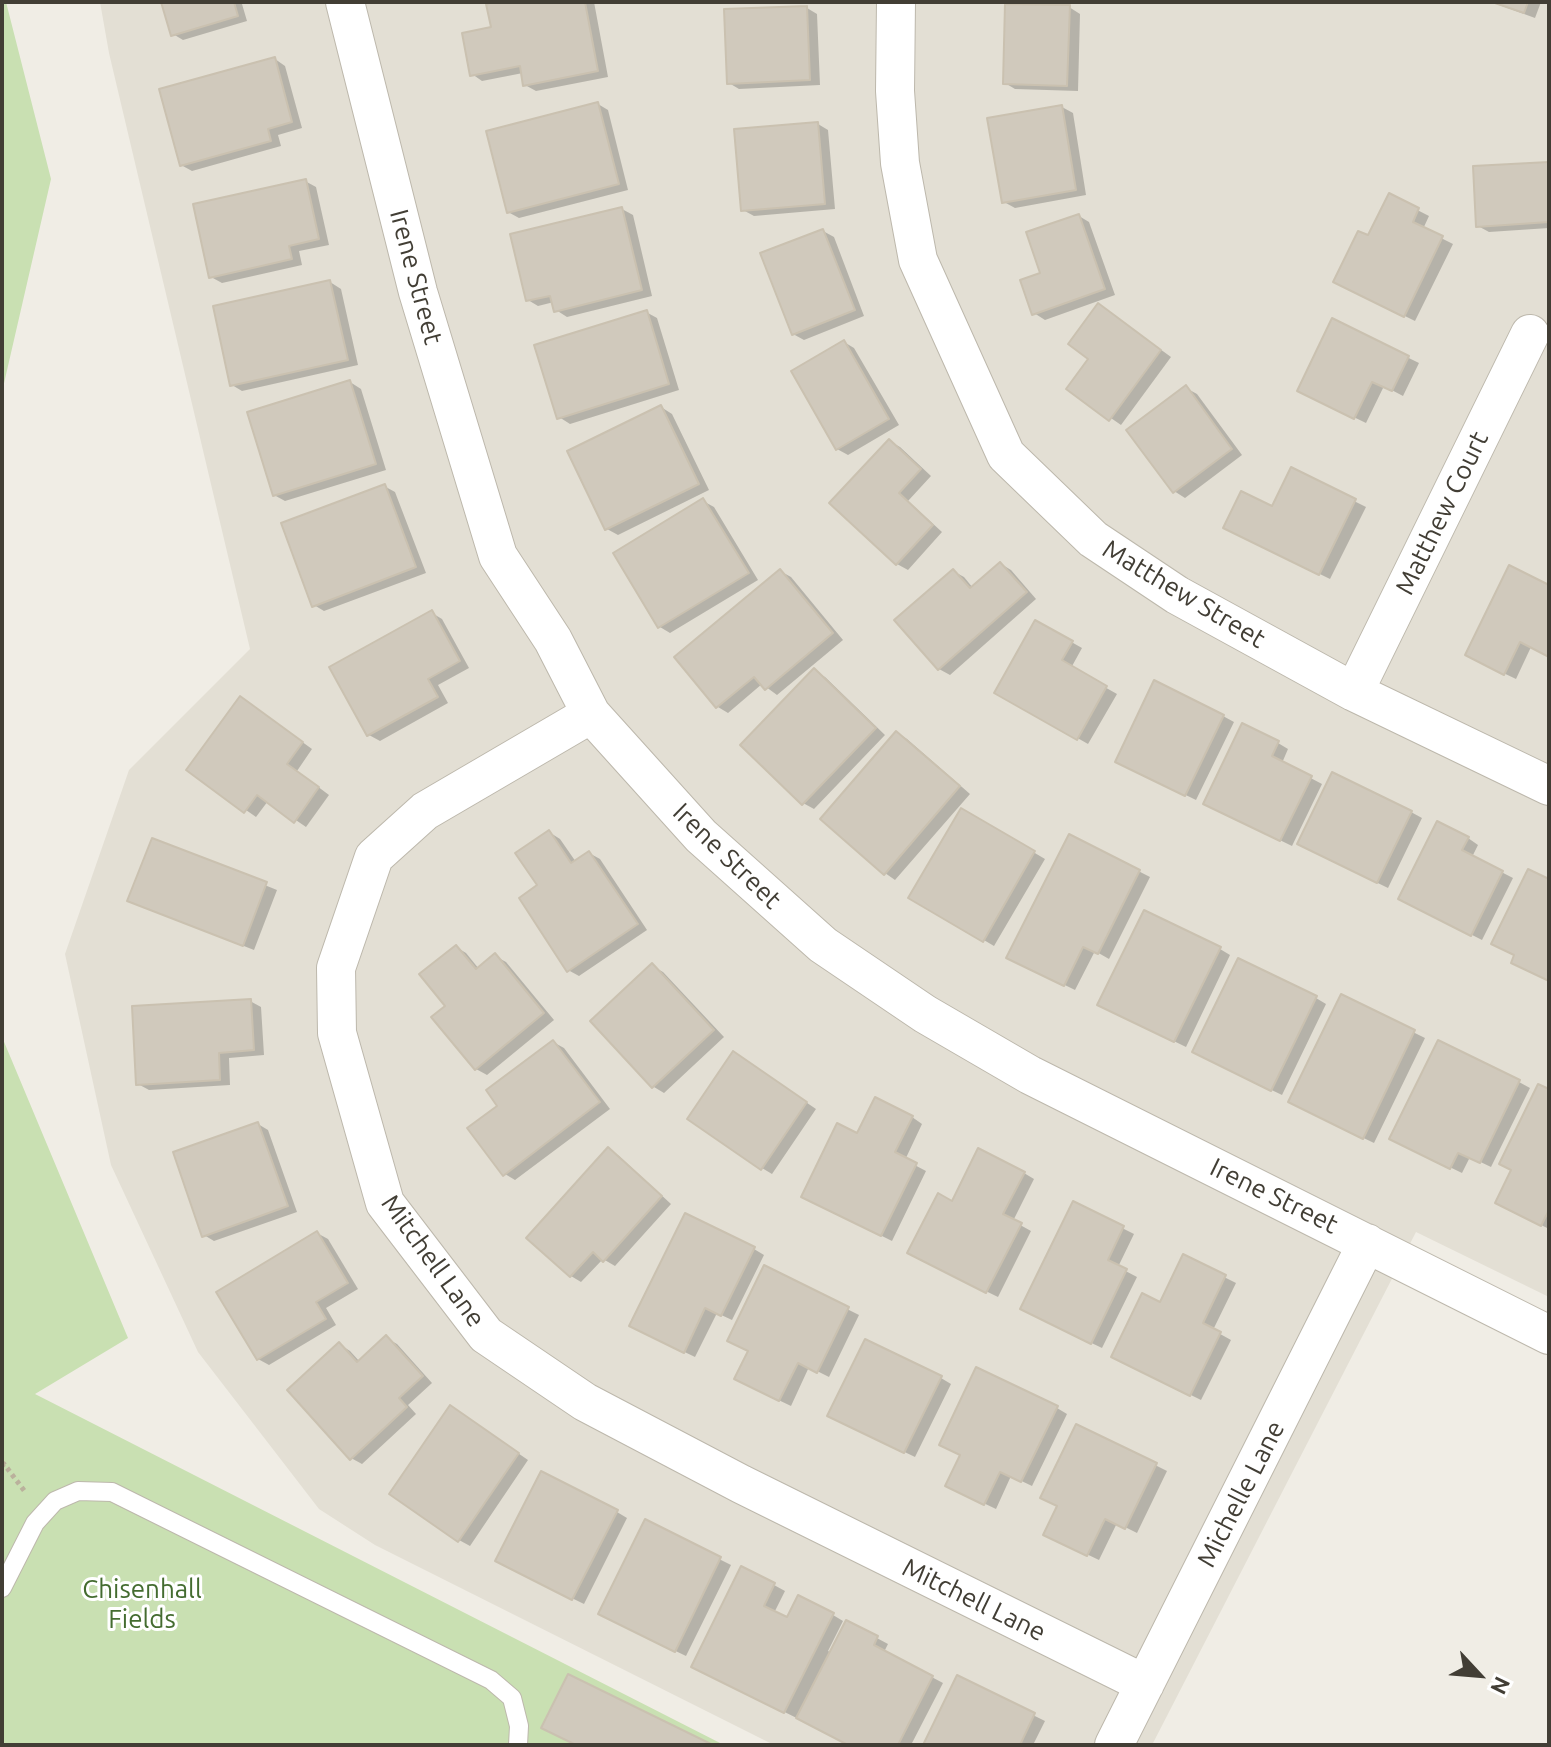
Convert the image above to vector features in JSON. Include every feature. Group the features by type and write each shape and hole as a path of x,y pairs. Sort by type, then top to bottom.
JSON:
{"street":[{"name":"Irene Street","path":"345,2 418,292 498,556 553,640 591,714 701,836 823,945 925,1014 1030,1075 1549,1335"},
{"name":"Matthew Street","path":"896,2 895,91 900,163 918,260 1006,455 1093,539 1177,595 1354,692 1549,786"},
{"name":"Matthew Court","path":"1354,692 1530,334"},
{"name":"Mitchell Lane","path":"591,714 425,811 374,857 336,968 337,1033 385,1203 486,1335 585,1402 741,1484 1145,1684"},
{"name":"Michelle Lane","path":"1114,1745 1367,1243"}],"lane":[{"path":"2,1588 35,1523 55,1501 78,1491 112,1492 491,1680 512,1698 519,1726 518,1745"}],"path":[{"path":"2,1466 4,1464 26,1493"}],"shaded area":[{"path":"100,2 1549,2 1549,1297 1416,1232 1152,1745 774,1745 375,1545 319,1509 198,1352 111,1165 65,954 129,770 250,649 109,53"}],"green space":[{"path":"2,2 6,2 51,179 2,392"},
{"name":"Chisenhall Fields","path":"2,1037 128,1338 35,1394 724,1745 2,1745"}],"building":[{"path":"161,2 234,2 238,16 171,36"},
{"path":"585,2 598,71 523,86 520,66 470,76 462,33 491,27 486,4"},
{"path":"1492,2 1528,2 1524,13"},
{"path":"1005,4 1070,5 1067,86 1003,84"},
{"path":"807,6 810,80 727,84 724,9"},
{"path":"275,57 292,122 268,129 271,141 180,166 159,89"},
{"path":"598,102 619,184 507,213 486,131"},
{"path":"1062,105 1076,190 1002,203 987,118"},
{"path":"818,122 825,204 741,211 734,129"},
{"path":"1549,162 1549,222 1476,227 1473,166"},
{"path":"306,179 319,239 289,246 292,259 209,278 193,204"},
{"path":"1389,193 1419,208 1413,222 1443,236 1404,317 1333,282 1358,231 1368,235"},
{"path":"622,207 642,290 554,312 550,296 526,301 510,234"},
{"path":"1079,214 1105,289 1032,315 1020,280 1040,273 1026,232"},
{"path":"823,229 855,310 792,335 760,253"},
{"path":"330,280 348,360 230,386 213,306"},
{"path":"1098,303 1161,350 1109,421 1066,389 1088,359 1068,344"},
{"path":"647,310 669,384 557,419 534,345"},
{"path":"1332,318 1409,356 1392,391 1372,382 1354,419 1297,391"},
{"path":"844,340 889,419 836,450 791,371"},
{"path":"350,380 376,464 273,496 247,412"},
{"path":"1186,385 1232,449 1173,493 1126,430"},
{"path":"661,405 699,484 605,530 567,451"},
{"path":"889,439 921,469 899,493 933,525 896,565 829,503"},
{"path":"1291,467 1356,499 1319,575 1223,528 1241,491 1272,506"},
{"path":"385,484 416,567 312,607 281,523"},
{"path":"703,498 749,573 658,628 613,553"},
{"path":"1000,562 1027,592 938,670 894,620 953,569 970,588"},
{"path":"1509,565 1549,585 1549,657 1520,642 1504,675 1465,655"},
{"path":"780,569 833,633 765,690 754,677 716,708 674,657"},
{"path":"432,610 460,661 428,679 438,697 367,736 329,667"},
{"path":"1035,620 1073,641 1062,660 1107,686 1077,740 994,693"},
{"path":"814,668 876,728 802,805 740,745"},
{"path":"1154,680 1224,715 1185,796 1115,762"},
{"path":"240,696 303,742 287,764 319,787 294,823 257,795 244,813 186,770"},
{"path":"1242,723 1279,741 1272,756 1312,776 1280,841 1203,804"},
{"path":"896,731 960,786 884,875 820,819"},
{"path":"1332,772 1412,811 1377,883 1297,844"},
{"path":"961,808 1035,851 983,942 908,898"},
{"path":"1437,821 1469,837 1462,850 1503,871 1471,936 1398,899"},
{"path":"549,830 571,863 589,851 638,924 567,972 519,898 537,885 515,853"},
{"path":"1069,834 1140,870 1098,954 1083,947 1064,986 1006,958"},
{"path":"152,838 267,882 243,946 127,901"},
{"path":"1528,869 1549,879 1549,981 1511,963 1514,955 1491,944"},
{"path":"1144,910 1221,947 1174,1042 1097,1005"},
{"path":"456,945 476,969 495,953 544,1013 475,1070 431,1017 445,1006 419,974"},
{"path":"1238,958 1317,996 1271,1091 1192,1052"},
{"path":"652,963 714,1030 652,1088 590,1021"},
{"path":"1341,994 1415,1030 1363,1139 1288,1102"},
{"path":"251,999 254,1050 219,1053 220,1080 136,1085 132,1006"},
{"path":"553,1040 600,1102 503,1176 467,1128 497,1106 486,1090"},
{"path":"1438,1040 1520,1080 1480,1163 1458,1153 1450,1169 1389,1139"},
{"path":"733,1051 807,1102 761,1170 687,1119"},
{"path":"1538,1084 1549,1089 1549,1210 1541,1226 1495,1203 1511,1170 1499,1164"},
{"path":"875,1097 913,1116 895,1152 917,1163 881,1236 801,1197 837,1123 857,1133"},
{"path":"258,1122 288,1206 202,1237 173,1152"},
{"path":"608,1147 662,1196 603,1262 593,1252 570,1277 526,1238"},
{"path":"978,1148 1025,1172 1003,1214 1022,1223 986,1293 907,1253 938,1193 952,1201"},
{"path":"1073,1201 1124,1226 1108,1260 1127,1269 1091,1344 1020,1309"},
{"path":"685,1213 755,1247 721,1316 705,1308 684,1353 629,1326"},
{"path":"317,1231 348,1283 316,1302 326,1319 257,1360 216,1292"},
{"path":"1183,1254 1226,1275 1203,1323 1221,1332 1190,1396 1111,1357 1142,1293 1160,1302"},
{"path":"764,1265 849,1307 817,1373 798,1363 779,1401 734,1379 748,1351 727,1341"},
{"path":"386,1335 423,1376 399,1398 407,1407 350,1460 287,1390 339,1342 357,1362"},
{"path":"865,1339 942,1376 904,1453 827,1416"},
{"path":"976,1367 1058,1406 1021,1482 1000,1472 984,1505 945,1486 960,1455 939,1445"},
{"path":"450,1405 519,1453 458,1542 389,1494"},
{"path":"1076,1424 1157,1463 1125,1529 1105,1519 1087,1556 1043,1535 1057,1506 1040,1498"},
{"path":"541,1471 618,1510 572,1600 495,1561"},
{"path":"645,1519 721,1557 675,1652 598,1614"},
{"path":"741,1566 775,1583 764,1606 787,1617 798,1595 834,1613 784,1713 691,1667"},
{"path":"846,1620 878,1636 874,1645 933,1676 898,1745 848,1745 796,1718"},
{"path":"568,1674 713,1745 576,1745 541,1728"},
{"path":"957,1675 1035,1713 1020,1745 923,1745"}]}
